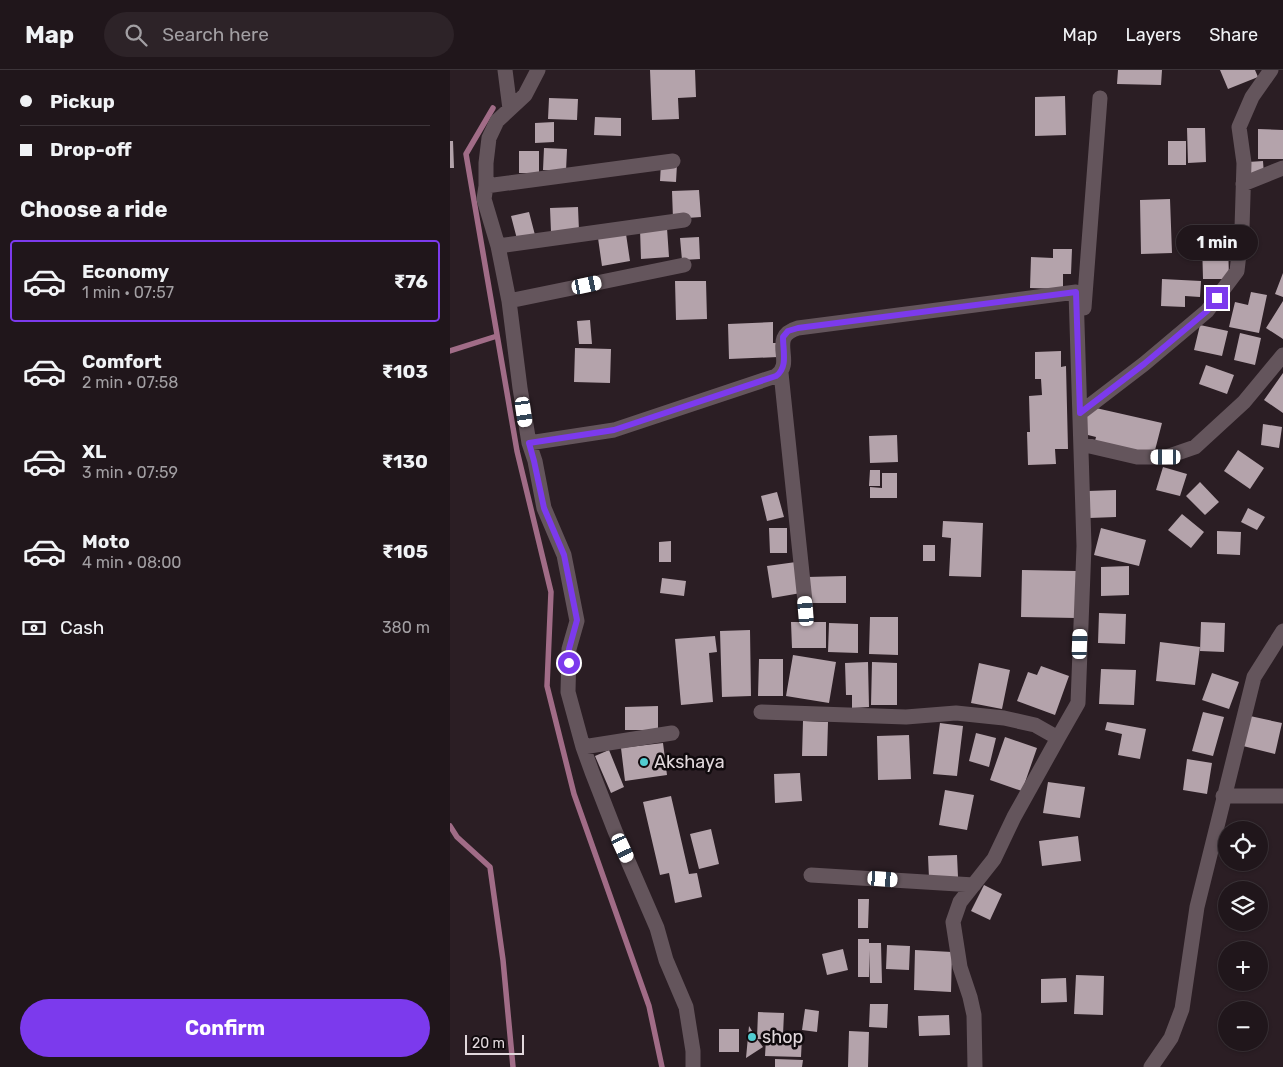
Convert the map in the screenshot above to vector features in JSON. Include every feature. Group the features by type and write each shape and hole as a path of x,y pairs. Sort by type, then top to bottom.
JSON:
{"street":[{"path":"505,70 510,109"},
{"path":"538,70 525,95 497,121 488,138 484,199 498,246 509,301 529,443 544,508 564,555 577,620 569,649 568,692 583,747 615,831 657,928 666,960 686,1007 693,1051 693,1067"},
{"path":"1080,413 1144,364 1207,311 1237,271 1242,228 1244,163 1239,126 1252,97 1271,70"},
{"path":"1078,377 1100,98"},
{"path":"486,186 673,161"},
{"path":"1243,184 1283,168"},
{"path":"498,246 684,220"},
{"path":"509,301 684,265"},
{"path":"529,443 614,430 776,376 781,372 784,365 783,337 788,331 798,328 1076,292 1084,546 1078,703 1014,817 994,859 960,902 953,922 960,967 974,1015 975,1067"},
{"path":"1081,444 1137,457 1166,457 1195,447 1244,402 1283,355"},
{"path":"781,372 806,611"},
{"path":"1151,1067 1171,1038 1182,1009 1196,907 1254,677 1283,631"},
{"path":"761,712 906,717 956,713 1004,718 1035,725 1058,738"},
{"path":"583,747 672,733"},
{"path":"1223,796 1283,796"},
{"path":"811,875 974,885"}],"building":[{"path":"650,70 695,70 696,97 678,98 679,119 652,120"},
{"path":"1118,70 1162,70 1161,85 1117,84"},
{"path":"1220,70 1255,70 1258,77 1228,89"},
{"path":"1065,96 1066,135 1035,136 1035,97"},
{"path":"549,98 578,99 577,120 548,119"},
{"path":"595,117 621,118 621,136 594,135"},
{"path":"554,122 554,142 535,143 535,123"},
{"path":"1187,128 1205,128 1206,162 1188,163"},
{"path":"1258,129 1283,130 1283,159 1258,159"},
{"path":"450,141 453,141 454,168 450,168"},
{"path":"1168,141 1186,141 1186,165 1168,165"},
{"path":"544,148 567,149 566,171 543,170"},
{"path":"519,151 539,151 539,173 519,173"},
{"path":"1263,161 1264,175 1249,177 1248,162"},
{"path":"661,163 677,164 676,182 660,181"},
{"path":"699,190 701,217 673,219 672,191"},
{"path":"1170,199 1172,253 1141,254 1140,200"},
{"path":"578,207 579,231 551,232 550,208"},
{"path":"529,212 535,235 517,239 511,216"},
{"path":"667,228 669,257 641,259 640,229"},
{"path":"626,234 630,261 602,266 598,238"},
{"path":"699,237 700,259 682,260 680,238"},
{"path":"1228,241 1229,279 1203,279 1202,242"},
{"path":"1053,249 1072,249 1071,274 1063,274 1063,289 1030,288 1031,257 1053,258"},
{"path":"1283,273 1283,297 1275,294"},
{"path":"1162,279 1201,281 1200,297 1185,296 1185,307 1161,306"},
{"path":"675,281 706,281 707,319 676,320"},
{"path":"1251,292 1267,295 1259,333 1229,327 1235,302 1248,305"},
{"path":"1283,301 1283,339 1266,328"},
{"path":"590,320 592,344 579,344 577,321"},
{"path":"773,322 773,343 777,343 778,357 729,359 728,324"},
{"path":"1200,325 1228,331 1222,356 1194,350"},
{"path":"1240,333 1261,338 1255,365 1234,360"},
{"path":"575,348 611,349 610,383 574,382"},
{"path":"1061,351 1061,367 1066,366 1068,449 1055,449 1056,464 1028,465 1027,432 1030,432 1029,396 1042,395 1041,379 1035,379 1035,352"},
{"path":"1206,365 1234,375 1227,394 1199,384"},
{"path":"1283,373 1283,413 1264,400"},
{"path":"1087,406 1162,423 1153,458 1094,445 1096,437 1080,433"},
{"path":"1263,424 1282,427 1279,448 1261,445"},
{"path":"897,435 898,462 870,463 869,436"},
{"path":"1238,450 1264,468 1250,489 1224,471"},
{"path":"1163,467 1187,474 1180,496 1156,490"},
{"path":"870,470 880,470 880,486 869,486"},
{"path":"882,473 897,473 897,498 870,498 870,487 882,488"},
{"path":"1200,482 1219,502 1205,515 1186,496"},
{"path":"1116,490 1116,517 1089,518 1088,491"},
{"path":"777,492 784,517 767,521 761,496"},
{"path":"1248,508 1265,517 1257,530 1241,522"},
{"path":"1182,514 1204,532 1191,548 1168,530"},
{"path":"943,521 983,523 981,577 949,576 951,538 942,537"},
{"path":"769,528 787,528 787,553 770,553"},
{"path":"1101,528 1146,540 1139,566 1094,555"},
{"path":"1217,531 1241,532 1240,555 1217,554"},
{"path":"671,541 671,562 659,562 659,542"},
{"path":"923,545 935,545 935,561 923,561"},
{"path":"796,562 801,593 772,598 767,566"},
{"path":"1129,566 1129,595 1101,596 1101,567"},
{"path":"1022,570 1077,571 1076,618 1021,617"},
{"path":"846,576 846,603 808,603 807,577"},
{"path":"662,578 686,581 684,596 660,593"},
{"path":"1099,613 1126,614 1125,644 1098,643"},
{"path":"870,617 898,617 898,655 869,654"},
{"path":"791,622 826,622 826,648 792,648"},
{"path":"1201,622 1225,623 1224,652 1200,651"},
{"path":"829,623 858,624 858,653 828,652"},
{"path":"750,630 751,696 722,697 720,631"},
{"path":"715,636 717,652 709,653 713,702 681,705 675,639"},
{"path":"1160,642 1200,647 1195,685 1156,681"},
{"path":"793,655 836,662 829,703 786,696"},
{"path":"759,659 783,659 783,696 758,696"},
{"path":"868,662 869,707 852,708 852,695 846,695 845,663"},
{"path":"872,662 897,663 897,705 871,705"},
{"path":"979,663 1010,670 1002,709 971,703"},
{"path":"1041,666 1069,676 1055,715 1017,701 1028,672 1037,675"},
{"path":"1101,669 1136,670 1134,705 1099,704"},
{"path":"1212,673 1239,682 1229,709 1202,700"},
{"path":"658,706 658,730 625,730 625,707"},
{"path":"1203,712 1224,717 1213,756 1192,751"},
{"path":"1250,716 1282,723 1275,754 1243,746"},
{"path":"803,721 828,722 827,756 802,756"},
{"path":"1107,722 1146,729 1140,759 1118,755 1122,734 1105,730"},
{"path":"940,723 963,726 957,776 933,774"},
{"path":"976,733 996,738 989,767 969,761"},
{"path":"909,735 911,779 878,780 877,736"},
{"path":"1005,737 1037,748 1022,791 990,780"},
{"name":"Akshaya","path":"663,743 667,775 625,781 621,748"},
{"path":"609,750 624,787 611,793 595,756"},
{"path":"1187,759 1212,763 1207,794 1183,790"},
{"path":"800,773 802,801 775,803 774,774"},
{"path":"1048,782 1085,787 1080,818 1043,813"},
{"path":"945,790 974,795 967,830 939,825"},
{"path":"671,796 689,874 697,873 702,897 675,903 669,873 660,875 643,802"},
{"path":"711,829 719,864 699,869 690,834"},
{"path":"1078,836 1081,861 1042,866 1039,841"},
{"path":"957,855 958,877 929,878 928,856"},
{"path":"984,885 1002,894 990,920 971,911"},
{"path":"858,899 869,899 868,928 858,928"},
{"path":"858,939 869,939 869,943 881,943 882,983 870,983 869,950 869,977 858,977"},
{"path":"887,945 910,946 909,970 886,969"},
{"path":"843,949 848,970 827,975 822,954"},
{"path":"915,950 952,952 951,992 914,990"},
{"path":"1076,975 1104,976 1103,1015 1074,1014"},
{"path":"1066,978 1067,1002 1041,1003 1041,979"},
{"path":"870,1004 888,1004 887,1028 869,1027"},
{"path":"805,1009 819,1011 817,1032 802,1030"},
{"path":"758,1012 784,1013 783,1035 802,1036 801,1057 765,1056 766,1039 757,1039"},
{"path":"949,1015 950,1035 919,1036 918,1016"},
{"name":"shop","path":"749,1026 763,1047 746,1058"},
{"path":"719,1029 739,1029 739,1052 719,1052"},
{"path":"849,1031 869,1032 868,1067 848,1067"},
{"path":"775,1059 803,1060 802,1067 775,1067"}],"waterway":[{"path":"493,108 466,154 517,451 551,592 547,686 574,794 649,1006 662,1067"},
{"path":"450,351 497,336"},
{"path":"450,826 457,837 490,867 503,960 513,1067"}],"place":[{"name":"Akshaya","path":"644,762"},
{"name":"shop","path":"752,1037"}],"route":[{"path":"569,663 569,649 577,620 564,555 544,508 529,443 614,430 660,413 776,376 781,372 784,365 783,337 788,331 798,328 1076,292 1080,413 1144,364 1207,311 1217,298"}]}
